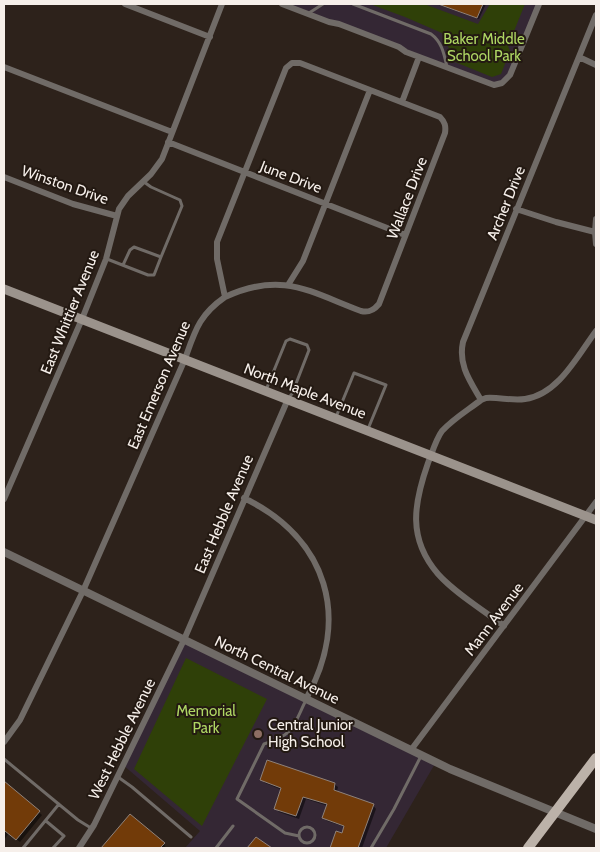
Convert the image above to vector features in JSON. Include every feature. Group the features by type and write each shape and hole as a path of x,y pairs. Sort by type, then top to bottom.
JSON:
{"main road":[{"name":"North Maple Avenue","path":"4,289 596,520"},
{"path":"528,848 596,758"}],"street":[{"path":"125,4 210,37"},
{"path":"4,67 172,132 222,4"},
{"path":"282,4 490,84 498,84 505,81 513,68 539,4"},
{"name":"Archer Drive","path":"481,400 463,369 461,358 462,346 596,15"},
{"path":"402,102 419,57"},
{"path":"579,58 596,65"},
{"name":"Wallace Drive","path":"226,297 260,285 275,283 304,289 361,311 370,311 379,304 446,128 445,123 440,117 300,63 288,65 244,173"},
{"path":"288,285 303,261 370,90"},
{"name":"East Whittier Avenue","path":"4,499 82,319 106,258 117,216 124,202 158,166 172,132"},
{"name":"June Drive","path":"168,142 405,235"},
{"path":"226,297 217,259 217,246 244,173"},
{"name":"Winston Drive","path":"4,177 73,204 117,216"},
{"path":"516,209 595,232"},
{"path":"596,219 596,244"},
{"name":"East Emerson Avenue","path":"4,742 20,720 83,591 196,330 206,313 226,297"},
{"path":"504,626 445,581 432,566 423,549 417,528 416,507 419,488 431,455 443,430 481,400 491,398 527,399 545,393 560,379 596,331"},
{"name":"East Hebble Avenue","path":"183,639 288,399"},
{"path":"244,498 272,514 296,534 312,558 323,584 329,612 328,641 320,671 306,699"},
{"name":"Mann Avenue","path":"411,750 596,502"},
{"name":"North Central Avenue","path":"4,552 411,750 501,791 596,829"},
{"name":"West Hebble Avenue","path":"79,848 92,828 118,777 183,639"}],"lane":[{"path":"308,14 323,4"},
{"path":"353,4 431,34 438,39 444,52 447,68"},
{"path":"106,258 148,275 154,275 182,206 180,200 143,182"},
{"path":"123,265 130,250 134,247 161,257"},
{"path":"266,390 286,341 290,339 307,345 309,350 292,394 288,399"},
{"path":"336,418 354,373 386,385 368,430"},
{"path":"299,836 302,828 307,826 315,832 313,840 308,843 301,840 299,836 285,833 237,799 264,744 288,734 306,699"},
{"path":"371,848 422,755"},
{"path":"4,759 78,820 92,828"},
{"path":"118,777 191,838"},
{"path":"23,848 59,804"},
{"path":"46,821 64,836 53,848"},
{"path":"216,848 233,826"}],"shaded area":[{"path":"282,4 539,4 510,75 498,84"},
{"name":"Central Junior High School","path":"183,639 436,762 386,848 185,848 200,831 123,765"}],"green space":[{"name":"Baker Middle School Park","path":"370,4 424,4 478,24 490,4 525,4 508,46 510,51 501,74 492,77 455,62 442,33"},
{"name":"Memorial Park","path":"186,658 267,699 202,826 134,769"}],"building":[{"path":"438,4 483,4 477,18"},
{"path":"267,760 335,783 334,790 374,804 358,848 330,848 336,831 342,833 344,826 322,818 327,804 303,797 296,816 274,809 281,788 260,780"},
{"path":"4,781 40,811 16,840 5,831 4,833"},
{"path":"130,814 165,843 160,848 101,848"},
{"path":"256,837 272,848 247,848"}],"place":[{"name":"Central Junior High School","path":"258,734"}]}
